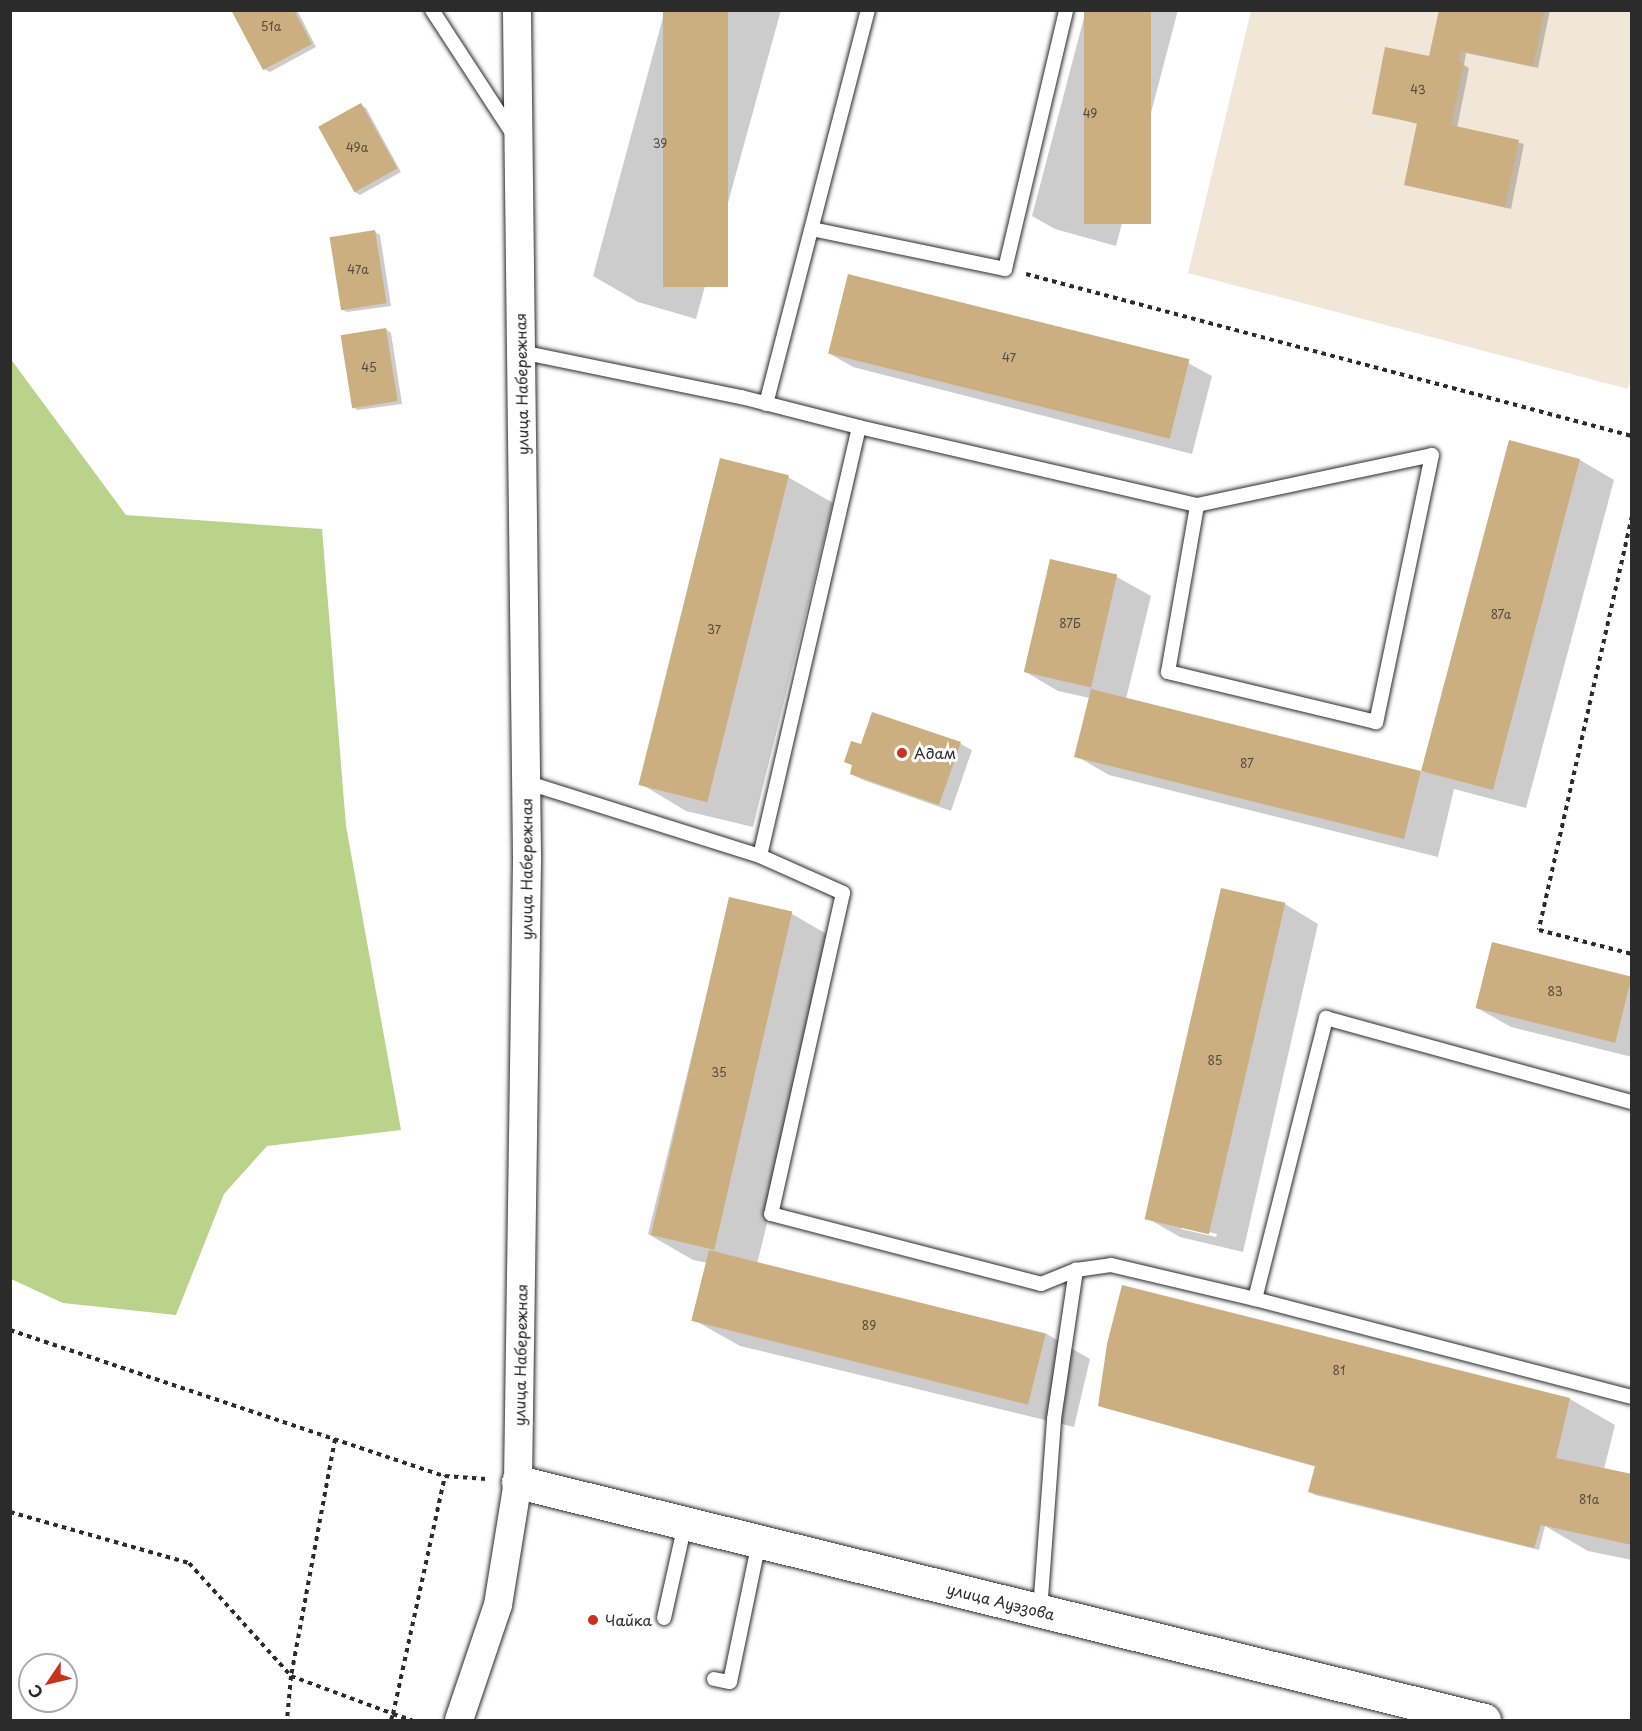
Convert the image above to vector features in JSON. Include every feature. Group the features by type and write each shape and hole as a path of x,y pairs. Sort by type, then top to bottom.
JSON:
{"street":[{"name":"улица Набережная","path":"459,1720 498,1605 519,1482 526,782 517,10"},
{"name":"улица Ауэзова","path":"519,1482 1040,1611 1448,1716 1484,1720"}],"lane":[{"path":"432,10 518,143"},
{"path":"766,404 868,10"},
{"path":"812,229 1005,269 1066,10"},
{"path":"521,352 766,404 1197,505 1432,455 1376,722 1168,672 1197,505"},
{"path":"760,856 859,427"},
{"path":"526,782 760,856 843,893 771,1214 1041,1284 1076,1270 1111,1264 1632,1397"},
{"path":"1255,1299 1326,1018 1632,1102"},
{"path":"1040,1611 1054,1419 1076,1270"},
{"path":"664,1618 686,1524"},
{"path":"714,1679 730,1682 759,1542"}],"path":[{"path":"1005,269 1632,435"},
{"path":"1632,516 1539,930 1632,954"},
{"path":"10,1330 445,1476 519,1482"},
{"path":"287,1720 291,1676 335,1439"},
{"path":"391,1720 445,1476"},
{"path":"10,1512 189,1563 291,1676 412,1720"}],"shaded area":[{"path":"1251,11 1631,11 1632,375 1628,389 1188,273"}],"green space":[{"path":"10,358 126,515 322,529 346,826 401,1130 267,1146 224,1194 176,1315 63,1303 11,1279"}],"building":[{"path":"231,10 294,10 312,44 263,70"},
{"path":"663,10 728,10 728,287 663,287"},
{"path":"1084,10 1151,10 1151,224 1084,224"},
{"path":"1439,10 1545,10 1533,66 1461,51 1459,62 1464,63 1451,125 1519,140 1505,207 1404,185 1417,123 1372,114 1385,47 1429,56"},
{"path":"361,103 397,169 355,192 318,127"},
{"path":"375,230 387,303 341,310 330,237"},
{"path":"848,274 1190,359 1170,439 828,354"},
{"path":"386,328 398,401 352,408 341,335"},
{"path":"1509,440 1580,459 1493,790 1421,771"},
{"path":"720,458 789,475 707,802 638,785"},
{"path":"1050,559 1117,575 1091,688 1024,672"},
{"path":"1091,689 1421,771 1404,839 1074,757"},
{"name":"Адам","path":"872,712 961,742 939,805 850,774 852,765 844,762 851,741 861,744"},
{"path":"1221,888 1285,903 1209,1234 1145,1219"},
{"path":"729,897 792,912 714,1250 651,1235"},
{"path":"1492,942 1632,977 1615,1043 1476,1008"},
{"path":"709,1250 1046,1334 1028,1405 691,1321"},
{"path":"1122,1285 1570,1398 1556,1458 1632,1474 1632,1545 1541,1525 1534,1548 1308,1492 1315,1466 1098,1406 1107,1344"}],"place":[{"name":"Адам","path":"902,753"},
{"name":"Чайка","path":"593,1620"}]}
